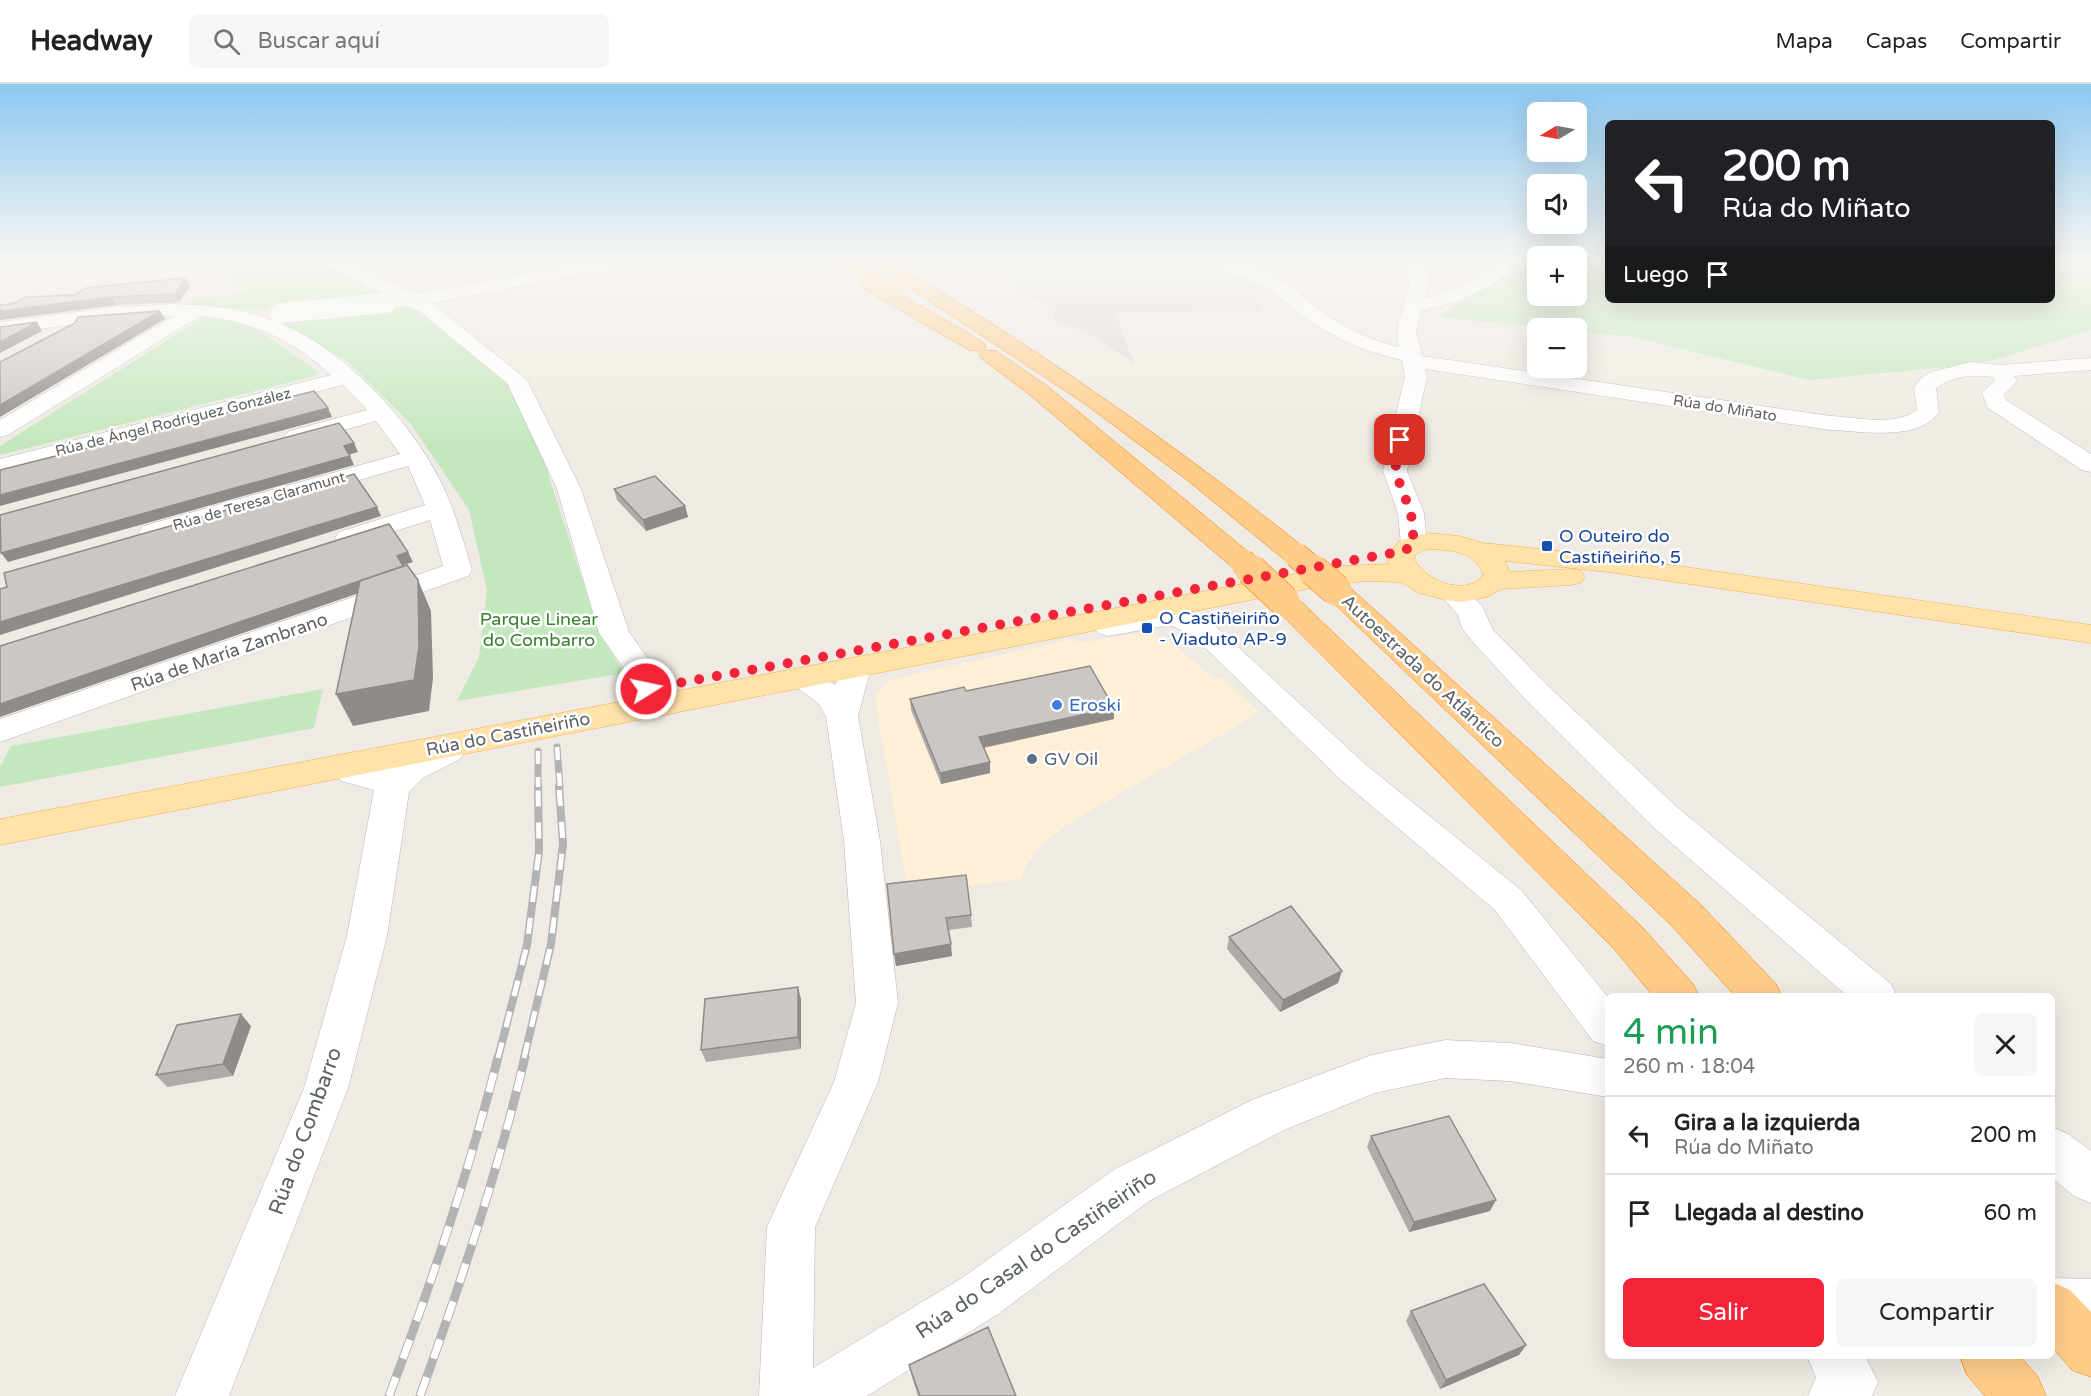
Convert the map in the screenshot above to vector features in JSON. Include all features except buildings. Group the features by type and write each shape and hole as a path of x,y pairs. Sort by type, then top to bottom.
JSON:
{"highway":[{"path":"934,321 976,346"},
{"path":"940,321 1038,390 1242,561 1629,939 1675,993"},
{"name":"Autoestrada do Atlántico","path":"978,321 1113,412 1291,551 1336,590 1686,915 1758,993"},
{"path":"1138,406 1291,551"},
{"path":"2055,1309 2091,1351"},
{"path":"1988,1359 2019,1396"}],"main road":[{"path":"1464,605 1426,586 1408,557 1442,541 1476,550 1608,564 2091,634"},
{"path":"1476,550 1492,562 1497,575 1493,583"},
{"name":"Rúa do Castiñeiriño","path":"0,815 67,805 646,689 1408,557"},
{"name":"Rúa do Castiñeiriño","path":"0,832 1067,626 1231,599 1365,572 1408,557"},
{"path":"1493,583 1547,577 1620,578 1738,594 2091,650"}],"street":[{"path":"0,328 57,321"},
{"path":"40,342 78,321"},
{"path":"0,430 178,321"},
{"path":"259,321 293,338 346,378 382,413 415,457 439,509 327,544"},
{"path":"444,321 510,373 521,388 569,489 608,619 614,633 643,673 646,689"},
{"path":"1325,321 1373,346 1403,336 1418,321"},
{"path":"1408,321 1403,336 1416,376 1395,471 1411,513 1425,531 1442,541"},
{"path":"1333,326 1358,333 1403,336"},
{"path":"1358,333 1403,336"},
{"name":"Rúa do Miñato","path":"1403,336 1799,419 1876,426 1906,424 1924,417 1928,412 1925,388 1939,377 1971,368 2001,371 2091,364"},
{"path":"2001,371 2006,381 1993,393 1996,403 2091,465"},
{"name":"Rúa de Ángel Rodríguez González","path":"0,466 346,378"},
{"path":"276,442 382,413"},
{"name":"Rúa de Teresa Claramunt","path":"125,540 415,457"},
{"name":"Rúa de María Zambrano","path":"0,731 458,570 439,509"},
{"path":"1408,557 1411,513"},
{"path":"1493,583 1464,605 1483,636 1537,693 1665,817 1872,993"},
{"path":"1067,626 1091,629 1174,616 1231,599"},
{"path":"1210,638 1206,624 1210,614 1231,599"},
{"path":"1174,616 1203,630 1353,772 1508,900 1605,1024"},
{"path":"842,716 854,675"},
{"path":"786,1396 791,1227 856,1082 877,1003 862,841 842,716 829,696 811,683"},
{"path":"353,773 382,777 392,787 411,770 448,751"},
{"name":"Rúa do Combarro","path":"202,1396 326,1088 367,936 392,787"},
{"name":"Rúa do Casal do Castiñeiriño","path":"817,1396 980,1296 1132,1185 1279,1110 1372,1074 1445,1059 1510,1062 1605,1078"},
{"path":"2055,1151 2091,1180"},
{"path":"2055,1306 2091,1305"}],"shaded area":[{"path":"1118,321 1134,363 1084,331 1055,322"},
{"name":"GV Oil","path":"1141,633 1152,634 1170,641 1214,679 1222,677 1259,713 1068,824 1044,842 1025,867 1022,879 908,893 876,694 893,679 1068,640 1085,642"}],"green space":[{"path":"197,321 232,321 258,330 320,373 0,455 0,446"},
{"name":"Parque Linear do Combarro","path":"279,321 430,321 512,387 540,449 600,634 624,673 457,701 479,657 487,590 469,510 411,424 348,362"},
{"path":"1479,321 1527,321 1527,326"},
{"path":"1587,321 2091,321 2091,330 1981,364 1809,380 1633,337 1587,333"},
{"path":"323,689 314,728 0,787 0,767 11,746"}],"railway":[{"path":"557,747 560,787"},
{"path":"538,751 538,786"},
{"path":"498,1058 527,945 539,851 538,786"},
{"path":"524,1058 551,944 563,844 559,786"},
{"path":"389,1396 448,1228 475,1143 498,1057"},
{"path":"420,1396 477,1228 503,1143 525,1057"}],"place":[{"name":"O Outeiro do Castiñeiriño, 5","path":"1547,546"},
{"name":"O Castiñeiriño - Viaduto AP-9","path":"1147,628"},
{"name":"Eroski","path":"1057,705"},
{"name":"GV Oil","path":"1032,759"}],"route":[{"path":"646,689 1404,551 1414,544 1411,513 1395,471 1400,440"}]}
